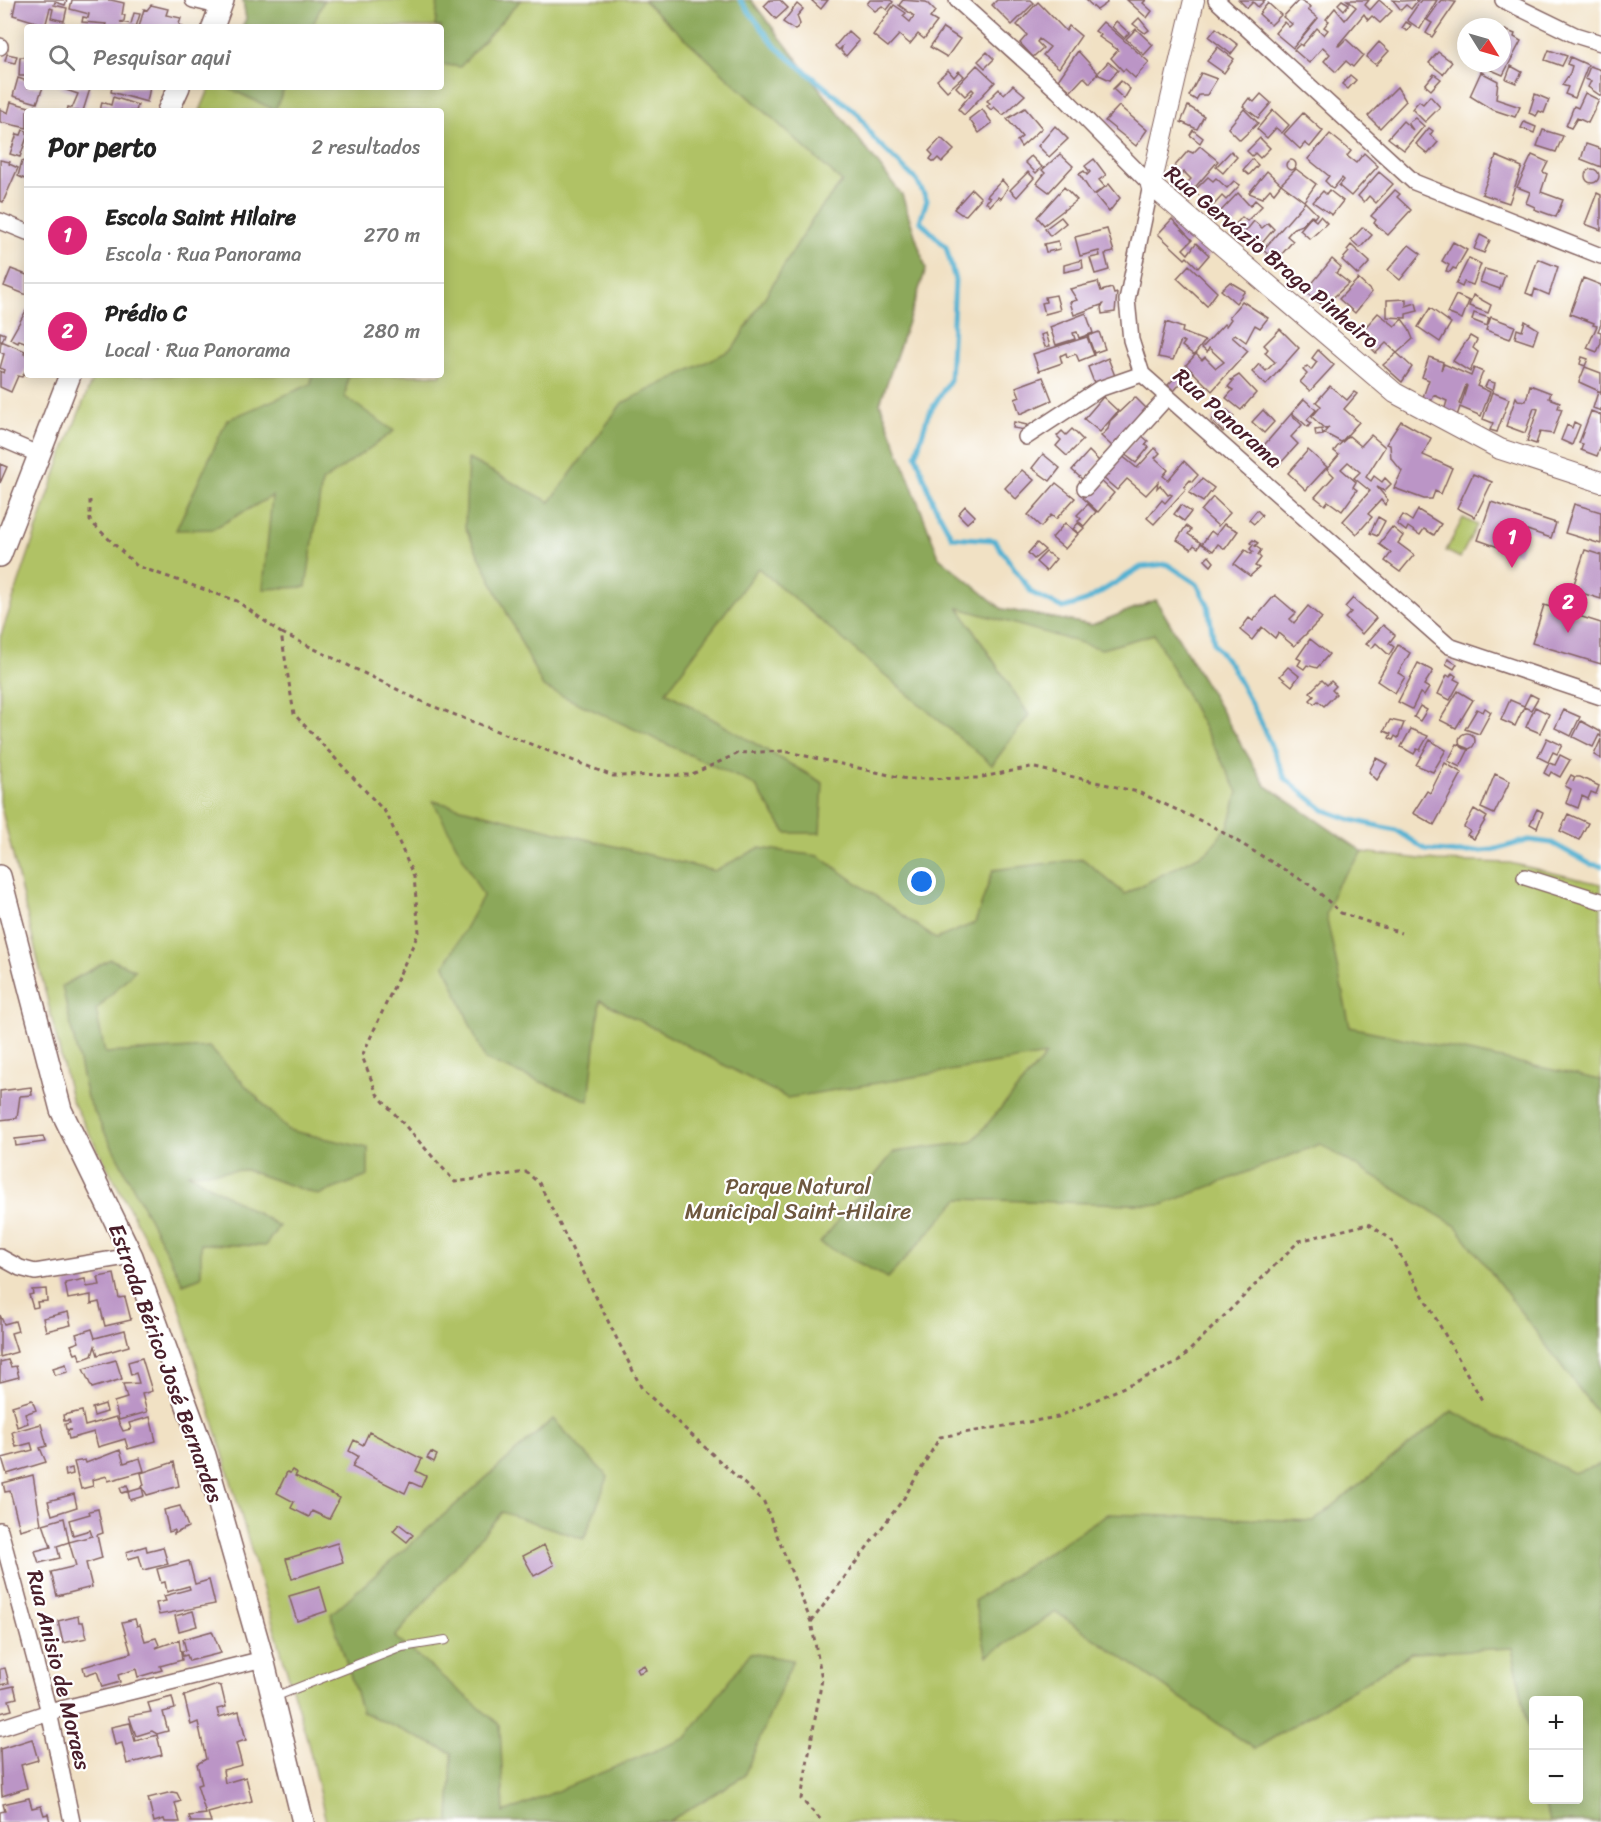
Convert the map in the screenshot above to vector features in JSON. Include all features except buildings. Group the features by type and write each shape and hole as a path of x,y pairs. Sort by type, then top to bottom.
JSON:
{"main road":[{"path":"214,24 223,4"},
{"path":"169,108 178,90"},
{"path":"0,556 69,378"},
{"name":"Estrada Bérico José Bernardes","path":"0,876 61,1110 132,1256 205,1455 263,1659 303,1822"}],"street":[{"path":"193,0 223,4"},
{"name":"Rua Gervázio Braga Pinheiro","path":"957,0 1058,91 1151,185 1395,393 1500,449 1601,482"},
{"name":"Rua Panorama","path":"1194,0 1127,300 1131,340 1142,374 1449,646 1601,697"},
{"path":"1216,0 1413,182 1601,256"},
{"path":"1503,0 1575,35 1601,43"},
{"path":"0,221 24,231"},
{"path":"1026,437 1099,389 1142,374"},
{"path":"1085,488 1167,396"},
{"path":"0,438 40,455"},
{"path":"1525,877 1601,901"},
{"path":"0,1257 20,1268 35,1272 132,1256"},
{"name":"Rua Anisio de Moraes","path":"0,1530 49,1712 72,1822"},
{"path":"0,1728 49,1712 263,1659"}],"lane":[{"path":"272,1697 402,1647 446,1640"}],"path":[{"path":"90,500 90,520 137,566 237,601 281,633 427,704 613,776 690,775 739,753 784,751 908,779 978,778 1031,767 1138,792 1212,826 1312,887 1341,913 1401,933"},
{"path":"281,633 294,714 387,814 414,877 419,932 362,1056 377,1094 455,1182 526,1172 539,1183 642,1389 764,1502 810,1622 822,1679 801,1799 823,1822"},
{"path":"810,1622 904,1498 940,1437 1059,1417 1177,1363 1299,1241 1368,1224 1391,1239 1483,1402"}],"green space":[{"name":"Parque Natural Municipal Saint-Hilaire","path":"243,0 751,0 902,195 926,269 880,403 939,558 1002,609 1092,625 1156,600 1265,785 1363,852 1437,861 1510,863 1601,884 1601,1822 326,1822 307,1739 177,1298 71,1099 0,802 0,638 62,455 93,378 444,378 444,108 201,108 209,90 444,90 444,24 244,24 246,19"},
{"path":"243,0 324,0 313,24 244,24 246,19"},
{"path":"438,0 521,0 460,67 444,64 444,24 435,24"},
{"path":"643,0 751,0 902,195 926,269 880,403 939,557 1002,609 1092,625 1156,600 1265,785 1363,852 1336,886 1326,915 1350,1027 1601,1080 1601,1418 1456,1226 1320,1144 1162,1205 959,1199 888,1278 820,1243 894,1152 972,1142 1046,1055 787,1098 600,1000 589,1101 485,1060 445,965 483,896 433,801 714,871 759,848 819,856 936,939 975,923 993,870 1083,859 1125,894 1208,851 1229,825 1238,792 1154,634 1102,649 959,608 1029,715 992,765 758,568 666,692 823,783 820,833 786,833 755,785 543,687 465,527 468,459 550,502 622,403 733,349 813,218 842,182"},
{"path":"232,90 284,90 276,108 271,108"},
{"path":"312,378 348,378 345,397 394,431 322,482 306,587 263,589 272,496 213,529 176,530 227,420 311,384"},
{"path":"1463,518 1477,525 1460,558 1446,551"},
{"path":"110,959 135,970 96,1010 105,1053 209,1047 288,1130 368,1148 368,1176 318,1195 246,1170 188,1173 279,1226 265,1246 201,1244 201,1277 183,1284 87,1098 62,986"},
{"path":"1452,1411 1573,1473 1601,1464 1601,1822 1549,1822 1545,1804 1583,1804 1583,1696 1529,1696 1529,1730 1512,1648 1412,1653 1255,1749 1056,1612 987,1656 974,1601 1107,1514 1314,1521"},
{"path":"553,1419 608,1477 584,1539 502,1512 395,1637 500,1725 504,1813 686,1738 750,1653 793,1660 744,1776 668,1822 449,1822 452,1753 362,1712 331,1614"}],"waterway":[{"path":"740,0 777,48 859,115 874,139 917,181 927,200 920,221 946,247 955,280 950,380 928,415 916,455 933,502 952,537 994,540 1032,593 1063,608 1086,601 1141,567 1167,564 1197,584 1208,605 1214,644 1231,666 1260,720 1285,778 1324,810 1352,820 1396,830 1426,850 1457,853 1493,850 1529,840 1552,843 1590,864 1601,866"}],"place":[{"name":"Escola Saint Hilaire","path":"1512,568"},
{"name":"Prédio C","path":"1568,633"}]}
